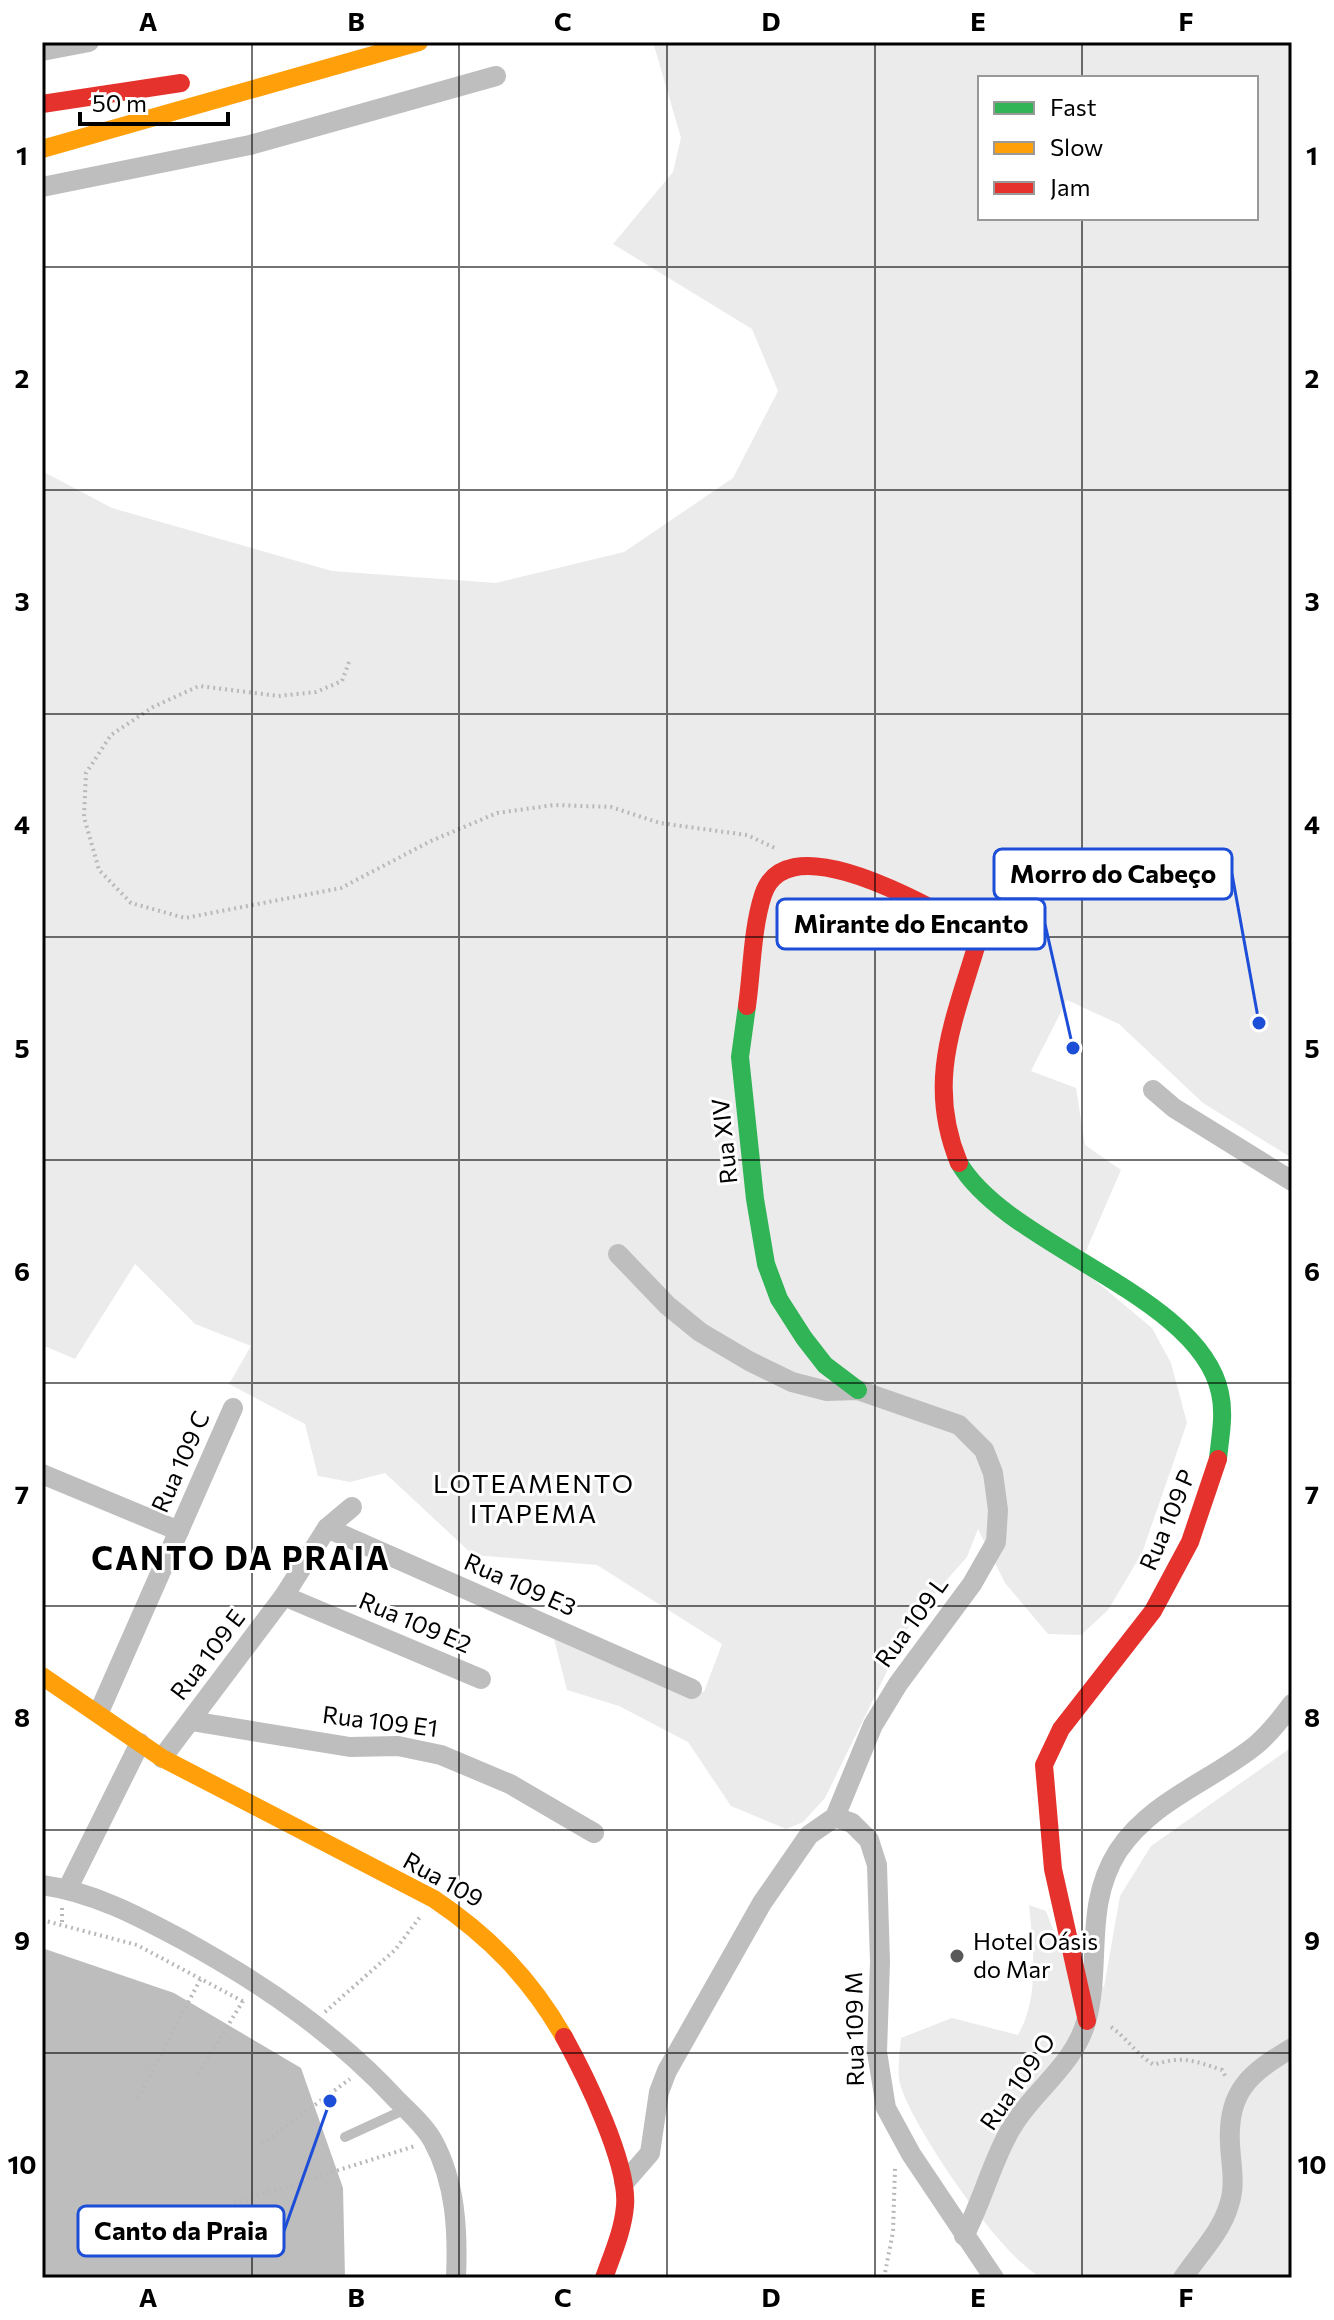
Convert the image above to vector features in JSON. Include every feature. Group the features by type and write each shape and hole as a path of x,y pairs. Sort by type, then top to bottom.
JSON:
{"main road":[{"path":"42,149 419,42"},
{"path":"42,104 188,81 42,122"},
{"path":"42,174 116,127"},
{"name":"Rua 109 P","path":"789,867 839,867 967,927 975,936 976,947 943,1058 943,1092 951,1144 960,1166 977,1189 1008,1213 1139,1298 1184,1334 1211,1369 1220,1390 1223,1414 1217,1465 1190,1542 1153,1611 1061,1729 1044,1765 1053,1869 1087,2021"},
{"name":"Rua XIV","path":"789,867 776,875 763,893 742,1022 740,1057 755,1199 766,1264 779,1299 825,1365 858,1390"},
{"name":"Rua 109","path":"42,1676 99,1712 162,1758 434,1899 473,1923 501,1947 545,2003 589,2087 624,2183 625,2211 604,2278"}],"street":[{"path":"42,51 89,42"},
{"path":"42,187 250,145 496,76"},
{"path":"1153,1090 1174,1108 1292,1181"},
{"name":"Rua 109 L","path":"618,1254 667,1305 700,1332 749,1361 792,1382 827,1391 858,1390 959,1425 972,1434 984,1450 993,1473 997,1532 996,1542 972,1584 898,1684 873,1725 835,1817 809,1835 762,1903 667,2071 659,2092 650,2153 624,2183"},
{"name":"Rua 109 C","path":"99,1712 233,1408"},
{"path":"42,1474 179,1531"},
{"name":"Rua 109 E","path":"162,1758 284,1596 327,1528 352,1507"},
{"name":"Rua 109 E3","path":"327,1528 692,1689"},
{"name":"Rua 109 E2","path":"284,1596 481,1679"},
{"name":"Rua 109 O","path":"964,2236 982,2202 1007,2135 1073,2052 1087,2021 1097,1912 1103,1883 1116,1855 1139,1823 1256,1745 1292,1704"},
{"name":"Rua 109 E1","path":"191,1721 350,1747 398,1746 441,1755 510,1784 594,1833"},
{"path":"68,1888 140,1743"},
{"name":"Rua 109 M","path":"835,1817 852,1823 869,1840 877,1865 880,1962 877,2052 886,2108 964,2236 994,2278"},
{"path":"42,1885 68,1888 131,1912 212,1956 314,2022 347,2049 433,2141 451,2193 458,2236 456,2278"},
{"path":"1183,2278 1214,2236 1229,2205 1233,2172 1229,2142 1236,2095 1257,2069 1292,2048"}],"lane":[{"path":"345,2137 406,2109"}],"path":[{"path":"349,662 342,681 316,692 278,696 199,686 153,707 111,735 86,773 84,817 99,870 131,903 185,918 341,888 431,841 497,813 554,805 611,807 660,823 747,835 777,850 789,867"},
{"path":"314,2022 395,1950 434,1899"},
{"path":"42,1920 137,1945 252,2006"},
{"path":"138,2098 201,1978"},
{"path":"198,2074 243,2001"},
{"path":"1087,2021 1104,2023 1122,2035 1134,2053 1154,2065 1174,2057 1222,2070 1236,2095"},
{"path":"262,2144 354,2076 345,2067"},
{"path":"234,2203 433,2141"},
{"path":"884,2278 893,2232 895,2164"}],"shaded area":[{"path":"653,42 1292,42 1292,1158 1203,1103 1119,1024 1067,1000 1031,1071 1076,1088 1085,1145 1121,1170 1079,1267 1152,1328 1171,1363 1187,1423 1142,1553 1108,1610 1081,1635 1048,1634 1005,1583 978,1529 967,1557 913,1618 825,1798 803,1822 786,1829 731,1806 688,1742 619,1706 567,1690 554,1639 656,1684 704,1692 722,1644 597,1565 473,1555 385,1473 350,1482 318,1476 305,1424 229,1384 251,1346 195,1324 135,1264 75,1359 42,1345 42,471 112,508 332,571 496,583 624,552 733,478 778,391 752,329 613,244 673,172 681,138"},
{"path":"1292,1747 1292,2278 1043,2278 1026,2267 984,2222 923,2132 901,2087 901,2038 952,2018 1018,2035 1030,2005 1032,1988 1029,1905 1046,1911 1069,1972 1104,1987 1120,1896 1151,1846"},
{"path":"42,1948 174,1993 301,2068 343,2188 345,2278 42,2278"}],"traffic: fast":[{"path":"747,1006 740,1057 755,1199 766,1264 779,1299 804,1338 825,1365 858,1390"},
{"path":"959,1163 983,1193 1018,1221 1142,1299 1178,1328 1205,1358 1220,1393 1222,1426 1218,1459"}],"traffic: slow":[{"path":"42,149 419,42"},
{"path":"42,1676 162,1758 434,1899 473,1928 507,1960 538,1996 564,2037"}],"traffic: jam":[{"path":"42,104 181,83"},
{"path":"747,1006 754,936 763,895 777,875 799,866 827,868 859,876 922,903 967,927 975,936 976,947 952,1028 944,1080 949,1134 959,1163"},
{"path":"1087,2021 1053,1869 1044,1765 1061,1729 1153,1611 1190,1542 1218,1459"},
{"path":"564,2037 604,2120 624,2188 622,2225 604,2278"}],"place":[{"name":"Morro do Cabeço","path":"1259,1023"},
{"name":"Mirante do Encanto","path":"1073,1048"},
{"name":"Hotel Oásis do Mar","path":"957,1956"},
{"name":"Canto da Praia","path":"330,2101"}],"district":[{"name":"LOTEAMENTO ITAPEMA","path":"534,1499"},
{"name":"CANTO DA PRAIA","path":"241,1559"}]}
